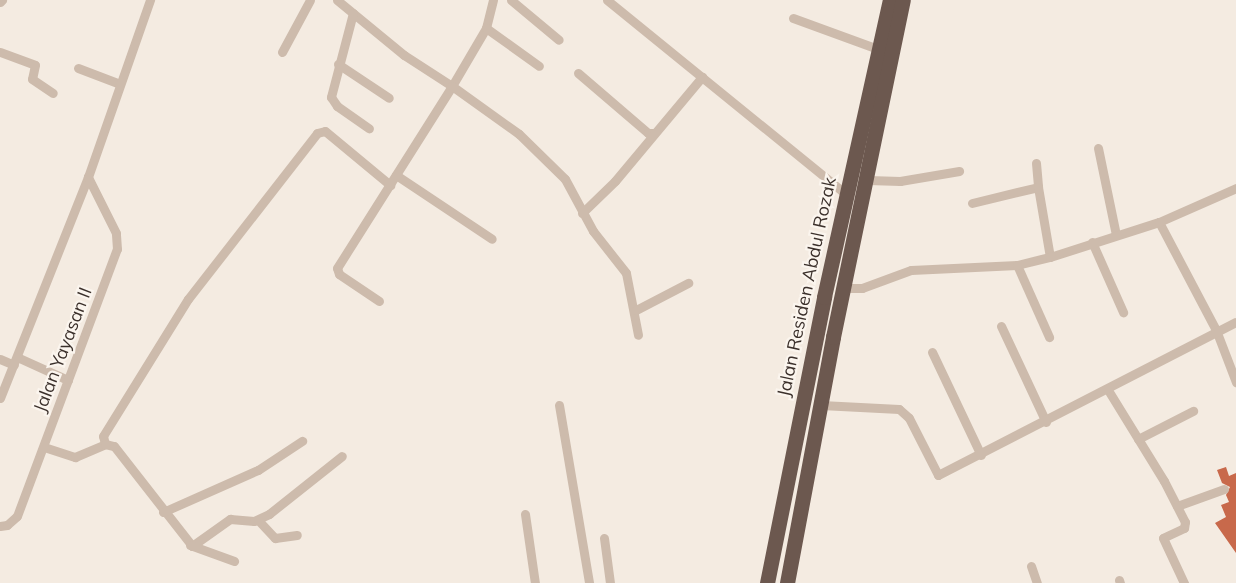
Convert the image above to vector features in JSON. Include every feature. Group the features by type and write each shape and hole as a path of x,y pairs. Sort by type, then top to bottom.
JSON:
{"highway":[{"name":"Jalan Residen Abdul Rozak","path":"787,583 844,288 868,180 890,0"},
{"name":"Jalan Residen Abdul Rozak","path":"767,583 846,194 885,52 903,0"}],"street":[{"path":"0,398 88,177 150,0"},
{"path":"282,52 310,0"},
{"path":"337,0 404,55 452,86 531,144 565,179 582,213 621,264 636,310 638,334"},
{"path":"511,0 559,40"},
{"path":"606,0 618,3 702,77 846,194"},
{"path":"379,301 336,270 486,28 489,2"},
{"path":"353,13 338,64 332,100 369,129"},
{"path":"793,18 885,52"},
{"path":"486,28 539,66"},
{"path":"0,52 35,64 32,79 53,93"},
{"path":"338,64 390,98"},
{"path":"78,68 120,84"},
{"path":"578,73 648,133 654,134"},
{"path":"582,213 615,182 702,77"},
{"path":"105,444 103,436 188,299 316,133 325,131 393,180 492,239"},
{"path":"1098,148 1116,235"},
{"path":"1036,163 1050,257"},
{"path":"868,180 900,181 959,171"},
{"name":"Jalan Yayasan II","path":"0,526 7,525 17,516 118,245 116,233 88,177"},
{"path":"972,202 1038,187"},
{"path":"844,288 862,288 917,269 1017,265 1050,257 1159,222 1236,188"},
{"path":"1159,222 1216,330 1236,382"},
{"path":"1092,242 1123,312"},
{"path":"1017,265 1049,337"},
{"path":"636,310 688,283"},
{"path":"821,405 899,409 909,418 938,475 1046,422 1216,330 1236,322"},
{"path":"1001,326 1046,422"},
{"path":"932,352 981,454"},
{"path":"0,359 16,361 68,380"},
{"path":"1108,390 1186,525 1163,538 1184,583"},
{"path":"559,405 589,583"},
{"path":"1138,439 1193,411"},
{"path":"164,512 258,470 302,441"},
{"path":"44,447 78,457 105,444 116,448 190,545 234,561"},
{"path":"190,545 230,519 258,520 342,456"},
{"path":"1177,506 1224,489"},
{"path":"525,514 536,583"},
{"path":"258,520 275,538 297,534"},
{"path":"604,538 610,583"},
{"path":"1031,566 1037,583"}],"building":[{"path":"1226,467 1229,476 1236,473 1236,553 1215,523 1226,517 1221,505 1229,502 1226,495 1230,487 1222,483 1217,470"}]}
